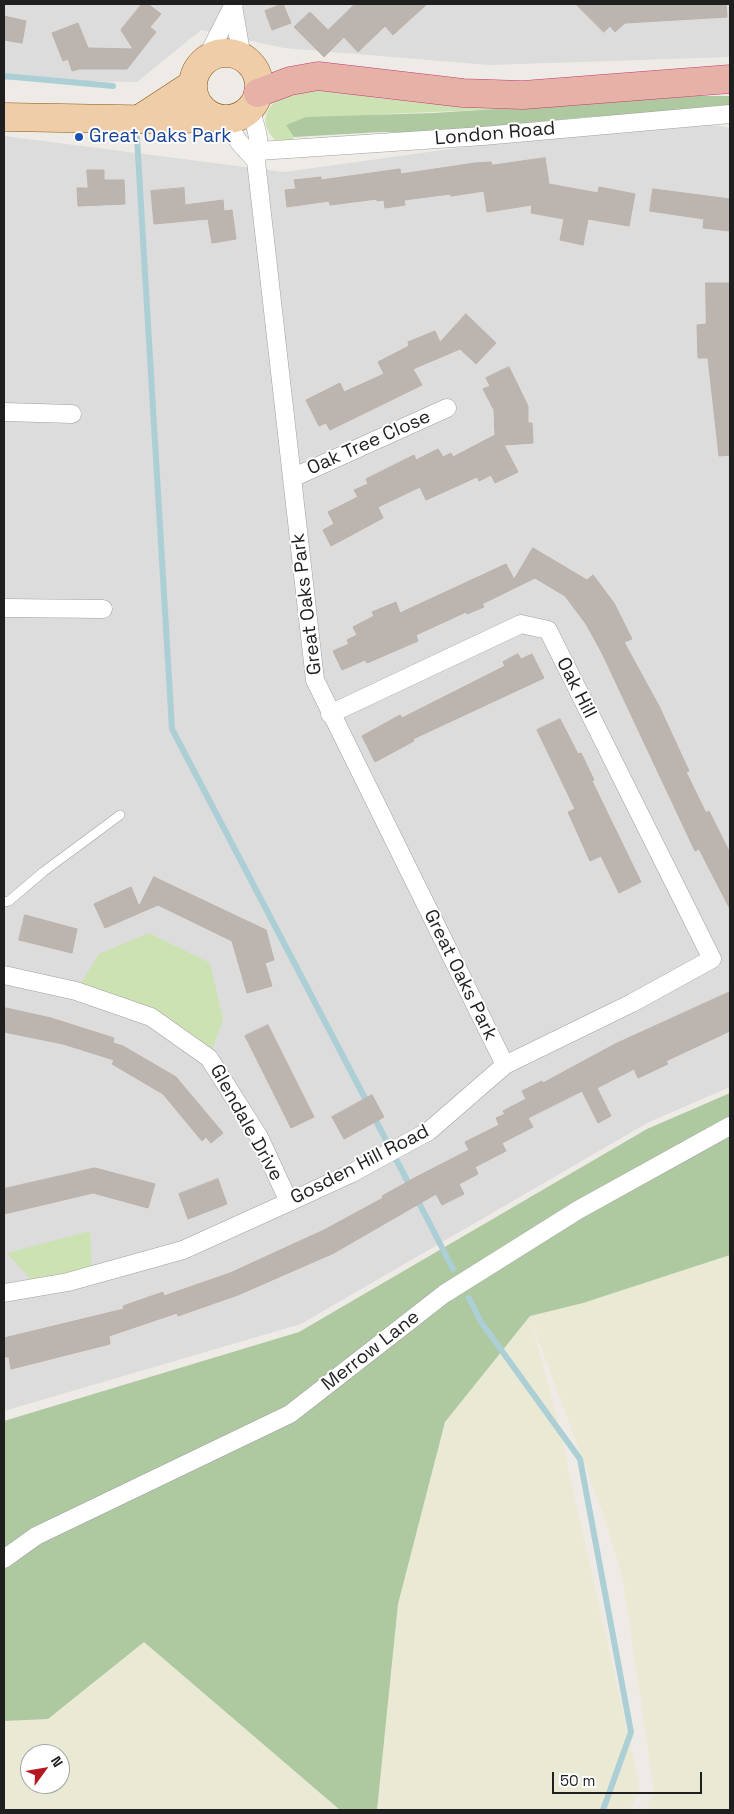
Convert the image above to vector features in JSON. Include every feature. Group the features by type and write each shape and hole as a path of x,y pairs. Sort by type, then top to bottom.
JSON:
{"highway":[{"path":"254,101 290,81 318,76 463,93 523,95 730,79"}],"main road":[{"path":"4,117 176,120 238,116 254,101 258,82 256,73 242,58 226,52 216,54 199,73 141,118"},
{"path":"199,73 196,98 201,108 218,118"}],"street":[{"path":"234,5 242,58"},
{"path":"199,73 234,5"},
{"name":"Great Oaks Park","path":"254,101 258,133 258,156 315,680 330,714 505,1065"},
{"name":"London Road","path":"258,156 651,119 730,114"},
{"path":"218,118 239,142 258,156"},
{"name":"Oak Tree Close","path":"292,478 447,408"},
{"path":"4,412 72,414"},
{"path":"4,608 103,609"},
{"name":"Oak Hill","path":"330,714 521,624 548,630 712,959"},
{"name":"Gosden Hill Road","path":"4,1293 68,1282 183,1250 352,1173 429,1131 505,1065 632,1003 712,959"},
{"name":"Glendale Drive","path":"4,975 76,991 151,1017 210,1058 259,1137 289,1202"},
{"name":"Merrow Lane","path":"4,1559 36,1536 290,1414 444,1294 578,1210 730,1126"}],"lane":[{"path":"4,902 9,902 43,872 120,815"}],"shaded area":[{"path":"4,4 730,4 730,57 489,65 284,48 201,30 137,82 4,80"},
{"path":"696,122 730,128 730,1087 649,1122 301,1324 4,1411 4,136 284,172 530,138"}],"green space":[{"path":"311,89 387,99 502,109 385,114 287,125 294,137 290,143 282,145 272,137 266,126 266,115 269,109 282,97"},
{"path":"697,96 730,96 730,109 588,117 420,133 381,132 294,137 286,125 306,117 434,113"},
{"path":"149,933 210,963 223,1019 209,1058 151,1017 76,991 99,954"},
{"path":"730,1093 730,1255 583,1303 530,1316 445,1422 398,1604 377,1810 340,1810 144,1642 48,1719 4,1721 4,1421 299,1332 647,1129"},
{"path":"90,1231 92,1270 35,1284 7,1253"},
{"path":"730,1255 730,1810 645,1810 654,1792 623,1579 604,1517 532,1323 557,1418 640,1788 630,1810 377,1810 398,1604 445,1422 530,1316 583,1303"},
{"path":"144,1642 340,1810 4,1810 4,1721 48,1719"}],"building":[{"path":"142,4 148,4 161,14 150,27 156,32 127,69 79,69 72,71 68,59 63,61 52,33 78,23 88,48 133,49 121,30"},
{"path":"283,4 291,23 272,30 265,11"},
{"path":"355,4 427,4 393,35 385,26 358,52 344,37 324,57 294,27 310,12 328,30"},
{"path":"576,4 726,4 727,17 625,23 615,32 610,26 604,32"},
{"path":"4,16 26,21 22,43 4,40"},
{"path":"545,158 549,184 598,193 599,187 635,194 629,226 588,219 583,245 560,240 564,219 531,213 532,205 487,212 484,191 404,200 405,205 385,208 384,200 377,201 377,199 330,205 329,201 287,207 285,190 296,189 294,180 321,177 321,180 400,169 401,174 475,163 491,162 492,165"},
{"path":"87,170 104,170 104,180 124,180 125,204 78,206 77,188 88,188"},
{"path":"184,188 185,205 223,200 224,211 232,210 236,239 212,243 208,219 154,224 151,191"},
{"path":"653,189 730,199 730,231 703,228 704,219 650,211"},
{"path":"706,283 730,283 730,455 719,456 708,358 698,358 697,325 706,324"},
{"path":"466,314 496,343 476,364 460,349 413,369 422,385 330,430 326,423 319,426 306,400 340,383 344,392 384,374 378,362 409,346 408,342 435,331 440,342"},
{"path":"509,367 528,406 528,423 532,423 533,443 504,445 518,472 495,483 491,475 479,481 477,477 426,500 420,487 378,507 383,518 331,546 323,530 334,524 328,512 358,497 354,490 368,484 366,479 414,455 416,460 438,449 443,457 451,453 453,457 495,435 494,410 483,389 490,386 486,378"},
{"path":"533,548 587,580 593,575 614,603 632,639 624,642 659,706 689,771 686,772 706,813 709,811 730,853 730,909 699,849 695,851 602,653 586,624 565,596 535,578 482,604 484,607 467,614 466,612 416,635 418,641 367,663 365,660 342,670 333,651 349,644 347,640 357,635 353,627 374,616 372,612 396,602 400,613 506,564 514,579"},
{"path":"518,654 521,659 532,654 544,678 413,739 414,741 375,762 362,736 400,715 402,718 505,666 503,662"},
{"path":"560,719 578,754 581,753 594,780 592,781 641,882 619,893 601,856 590,861 568,812 575,809 537,730"},
{"path":"154,877 266,930 274,960 265,963 272,986 247,993 232,941 158,905 105,928 94,904 131,887 139,906"},
{"path":"25,915 77,929 72,953 19,940"},
{"path":"730,992 730,1031 666,1061 668,1064 638,1078 634,1069 597,1088 611,1116 598,1123 582,1091 528,1118 533,1127 502,1143 506,1151 475,1167 478,1174 459,1184 464,1194 442,1205 436,1194 334,1253 238,1295 178,1316 177,1313 109,1336 110,1344 11,1369 9,1357 4,1357 4,1338 124,1309 123,1306 163,1292 164,1296 230,1273 324,1230 383,1198 382,1196 418,1176 469,1150 465,1142 499,1125 496,1118 505,1114 503,1111 526,1099 522,1091 542,1081 543,1083 615,1044"},
{"path":"6,1008 51,1018 114,1038 113,1043 123,1046 176,1077 223,1133 211,1143 206,1137 202,1141 163,1094 112,1064 114,1060 63,1044 4,1032"},
{"path":"268,1025 314,1117 291,1128 245,1036"},
{"path":"372,1095 384,1117 344,1139 332,1117"},
{"path":"95,1168 155,1184 148,1208 93,1193 4,1214 4,1189"},
{"path":"218,1179 227,1204 188,1219 179,1194"}],"waterway":[{"path":"4,76 113,86"},
{"path":"137,138 172,729 369,1106"},
{"path":"373,1115 411,1188"},
{"path":"416,1197 453,1269"},
{"path":"469,1298 481,1322 580,1459 631,1732 603,1810"}],"place":[{"name":"Great Oaks Park","path":"79,137"}]}
